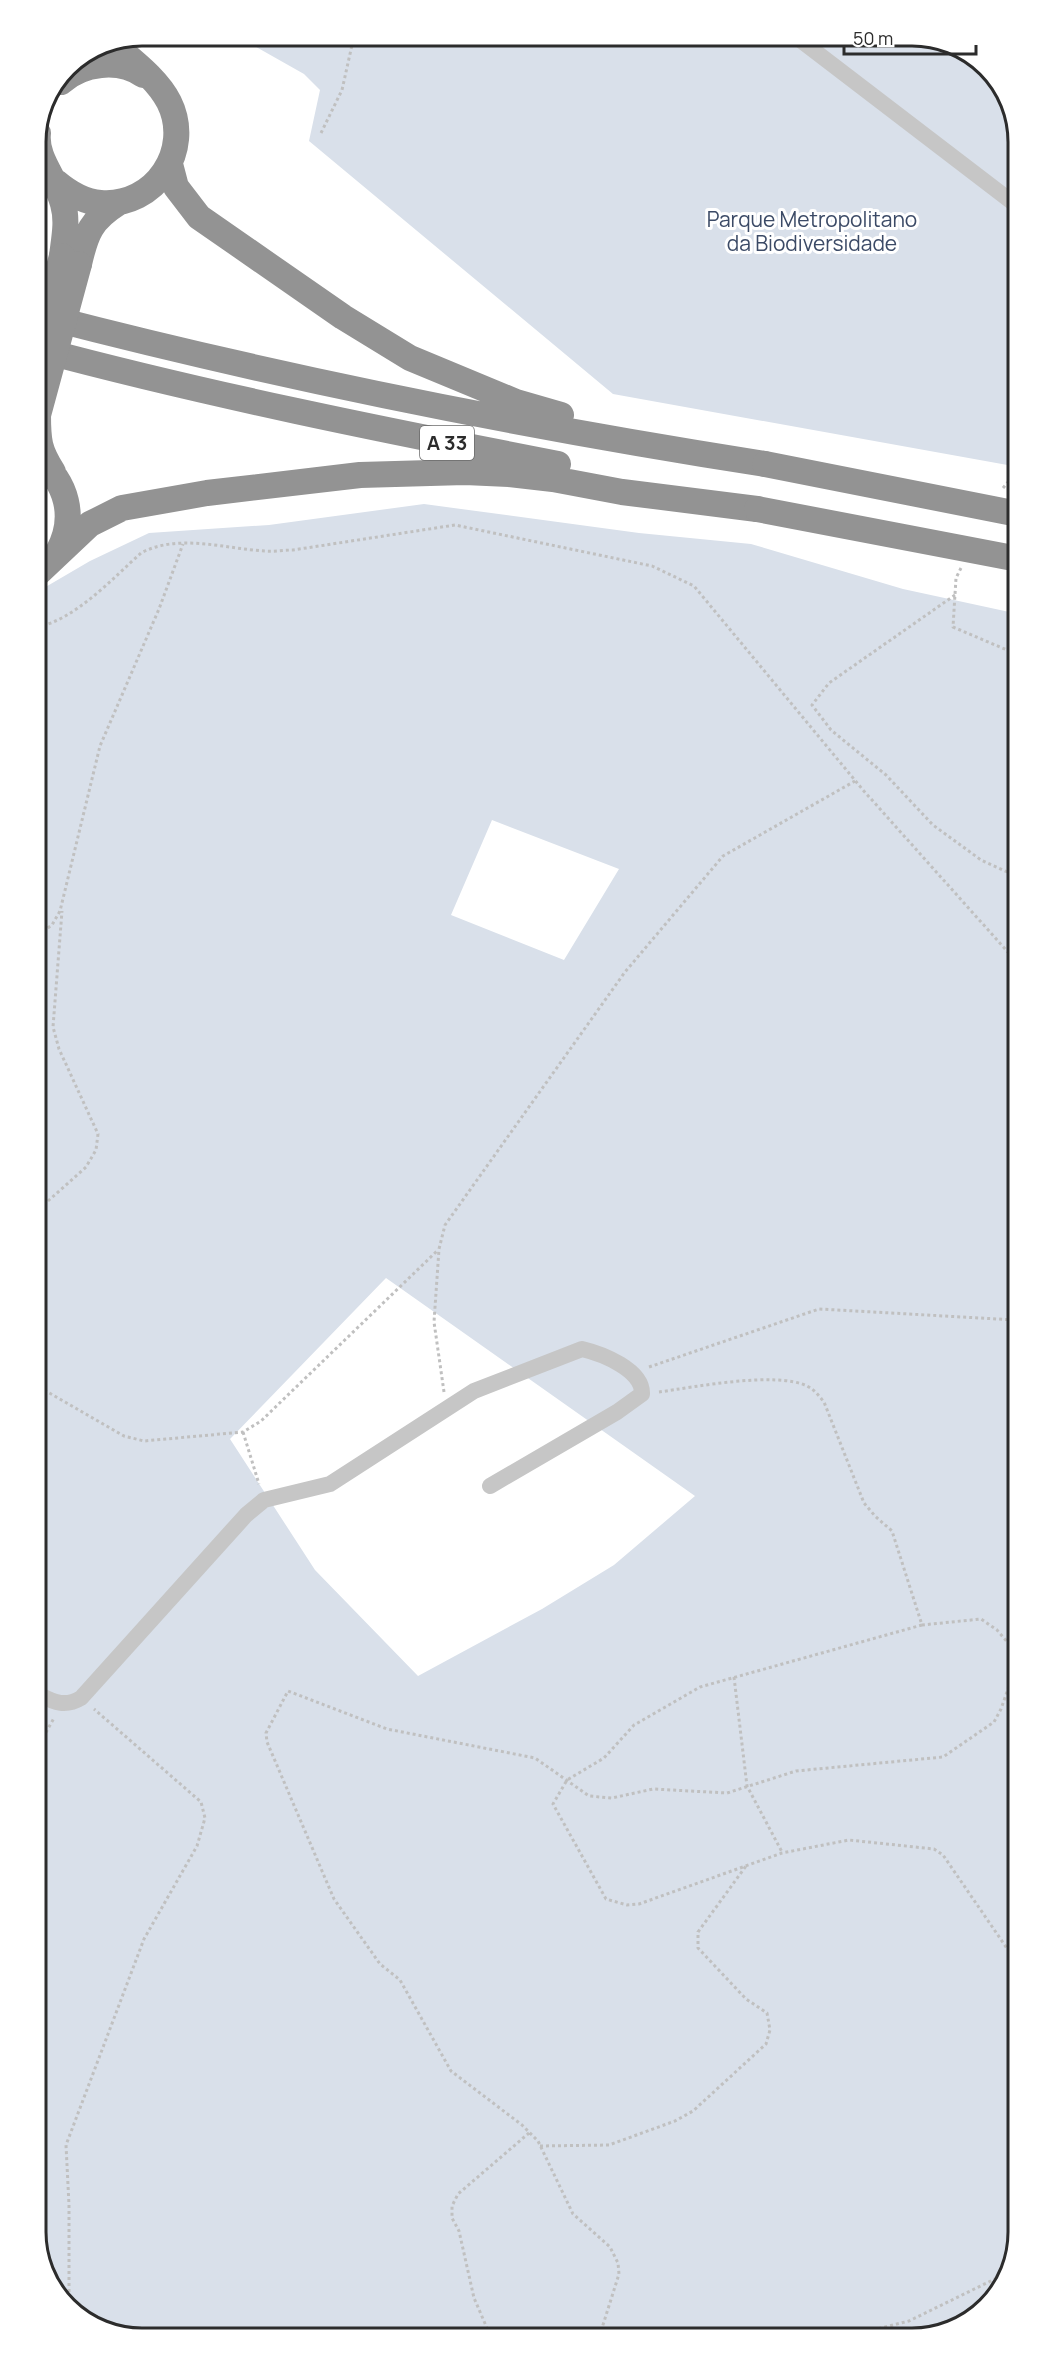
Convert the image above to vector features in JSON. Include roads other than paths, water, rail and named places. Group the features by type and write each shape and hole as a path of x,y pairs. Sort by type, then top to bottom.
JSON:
{"highway":[{"path":"47,322 70,260 92,225 101,213 149,190 170,164 176,143 176,122 168,101 155,84 119,50"},
{"path":"81,69 100,65 120,66 139,72 155,84"},
{"path":"170,164 176,187 198,217 343,317 410,358 463,381 550,412 765,464"},
{"path":"47,168 56,182 64,204 70,260 47,372"},
{"path":"56,182 84,200 118,203"},
{"name":"A 33","path":"47,317 157,346 374,394 616,441 765,464 1007,512"},
{"name":"A 33","path":"47,352 243,401 622,477 757,509 1007,557"},
{"path":"47,462 61,485 68,503 69,522 64,541 47,565"},
{"path":"47,466 61,485"},
{"path":"47,565 90,524 122,508 207,493 360,475 465,472 509,474 553,479 622,492 757,509"}],"lane":[{"path":"809,47 1007,198"},
{"path":"46,1699 56,1704 73,1702 81,1698 246,1515 264,1500 330,1484 474,1391 582,1349 600,1353 638,1377 643,1386 642,1394 617,1412 490,1486"}],"park label":[{"name":"Parque Metropolitano da Biodiversidade","path":"812,232"}]}
